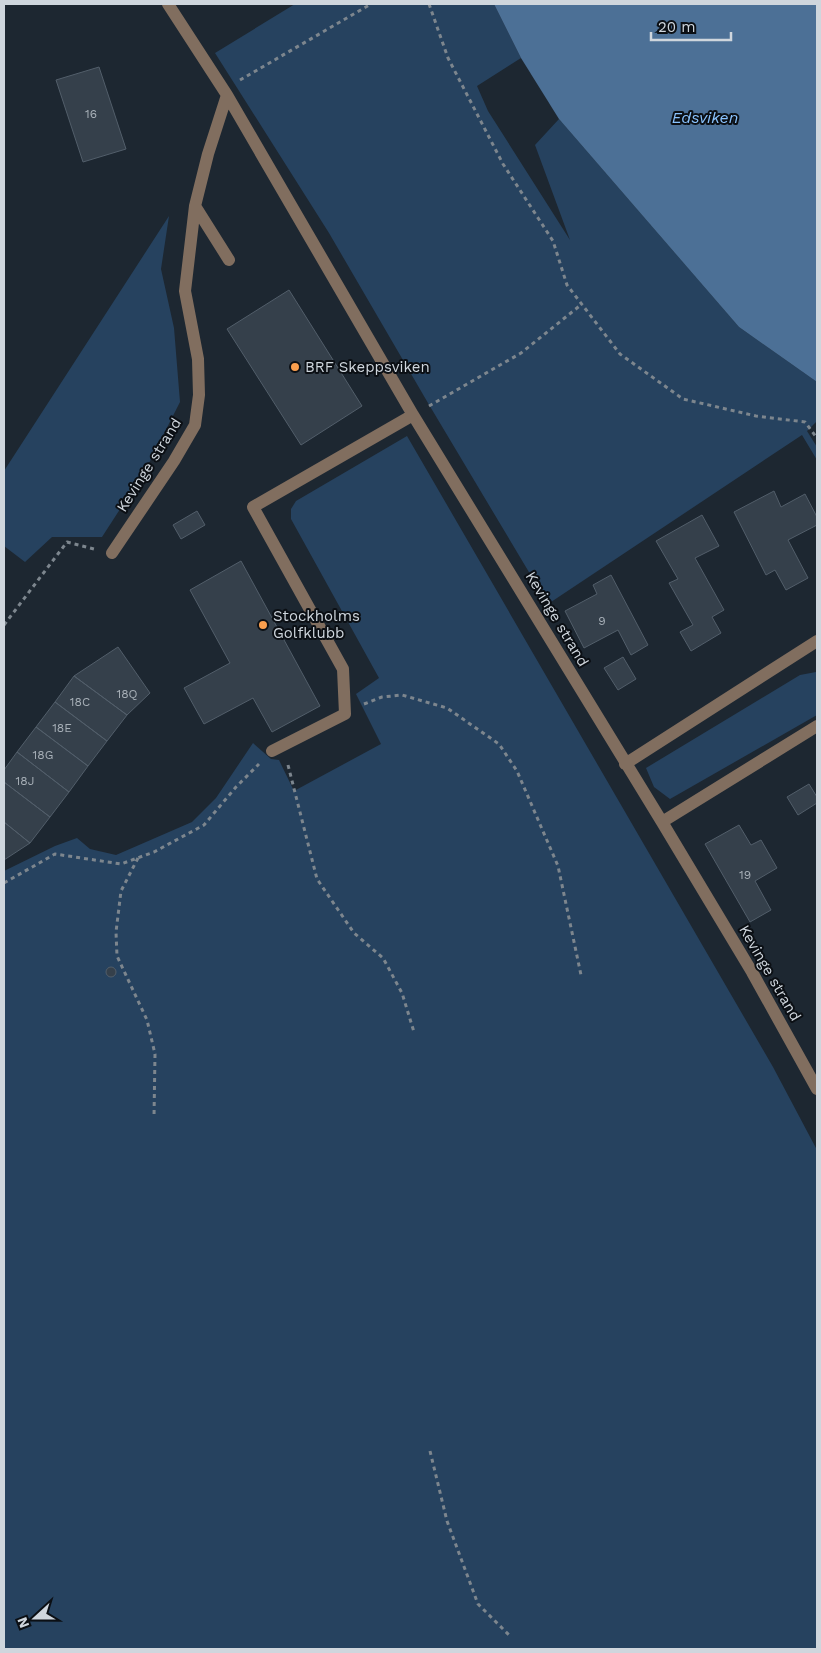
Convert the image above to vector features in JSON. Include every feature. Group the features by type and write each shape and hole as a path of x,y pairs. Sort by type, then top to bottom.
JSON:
{"street":[{"name":"Kevinge strand","path":"168,4 226,92 413,415 752,972 817,1089"},
{"name":"Kevinge strand","path":"112,553 174,461 195,425 199,395 198,359 185,291 195,206 226,92"},
{"path":"195,206 229,260"},
{"path":"278,748 345,714 343,669 253,507 413,415"},
{"path":"625,764 817,641"},
{"path":"662,822 817,726"}],"path":[{"path":"226,92 371,4"},
{"path":"429,4 448,58 502,164 553,241 567,285 620,354 683,399 756,416 805,422 817,438"},
{"path":"413,415 521,352 582,304"},
{"path":"4,625 67,542 112,553"},
{"path":"345,714 382,697 402,695 447,708 499,744 517,771 558,866 582,975"},
{"path":"4,884 55,854 120,864 154,852 204,825 236,787 278,748 317,879 354,933 383,958 402,993 414,1032"},
{"path":"138,858 121,891 116,932 117,956 147,1020 155,1054 154,1117"},
{"path":"430,1451 447,1521 478,1604 511,1637"}],"shaded area":[{"path":"295,4 494,4 521,58 477,86 488,111 570,240 535,145 559,119 739,327 817,382 817,421 807,431 817,447 817,460 802,435 548,604 329,233 215,53"},
{"path":"169,216 161,269 174,328 180,402 146,469 102,537 52,537 25,562 4,546 4,471"},
{"name":"Stockholms Golfklubb","path":"407,436 773,1067 817,1150 817,1649 4,1649 4,871 55,846 77,838 90,849 116,855 192,822 216,798 253,743 271,759 279,760 294,791 381,744 356,694 379,678 291,519 291,509 296,501"},
{"path":"816,672 817,715 670,799 654,787 646,768 800,675"}],"water":[{"name":"Edsviken","path":"494,4 817,4 817,382 739,327 559,119 521,58"}],"building":[{"path":"99,67 126,149 83,162 56,80"},
{"name":"BRF Skeppsviken","path":"289,290 362,406 301,445 227,329"},
{"path":"774,491 781,507 805,494 817,517 817,525 788,540 808,578 786,590 775,570 766,575 734,512"},
{"path":"197,511 205,525 181,539 173,525"},
{"path":"702,515 719,546 695,558 724,610 712,617 721,633 691,651 680,632 693,625 669,583 678,579 656,541"},
{"path":"241,561 320,706 272,732 253,698 204,724 184,688 230,663 190,590"},
{"path":"611,575 648,645 631,655 618,630 584,648 565,611 597,594 593,585"},
{"path":"118,647 150,693 127,715 74,676"},
{"path":"623,657 636,679 618,690 604,668"},
{"path":"74,676 127,715 107,741 55,702"},
{"path":"55,702 107,741 88,766 36,727"},
{"path":"36,727 88,766 69,792 17,752"},
{"path":"17,752 69,792 50,817 4,782 4,770"},
{"path":"4,782 50,817 30,843 4,822"},
{"path":"809,784 817,797 817,803 798,815 787,797"},
{"path":"4,822 30,843 4,860"},
{"path":"739,825 751,845 761,840 777,868 755,881 771,910 750,922 705,844"},
{"path":"111,967 116,972 111,977 106,972"}],"place":[{"name":"BRF Skeppsviken","path":"295,367"},
{"name":"Stockholms Golfklubb","path":"263,625"}]}
